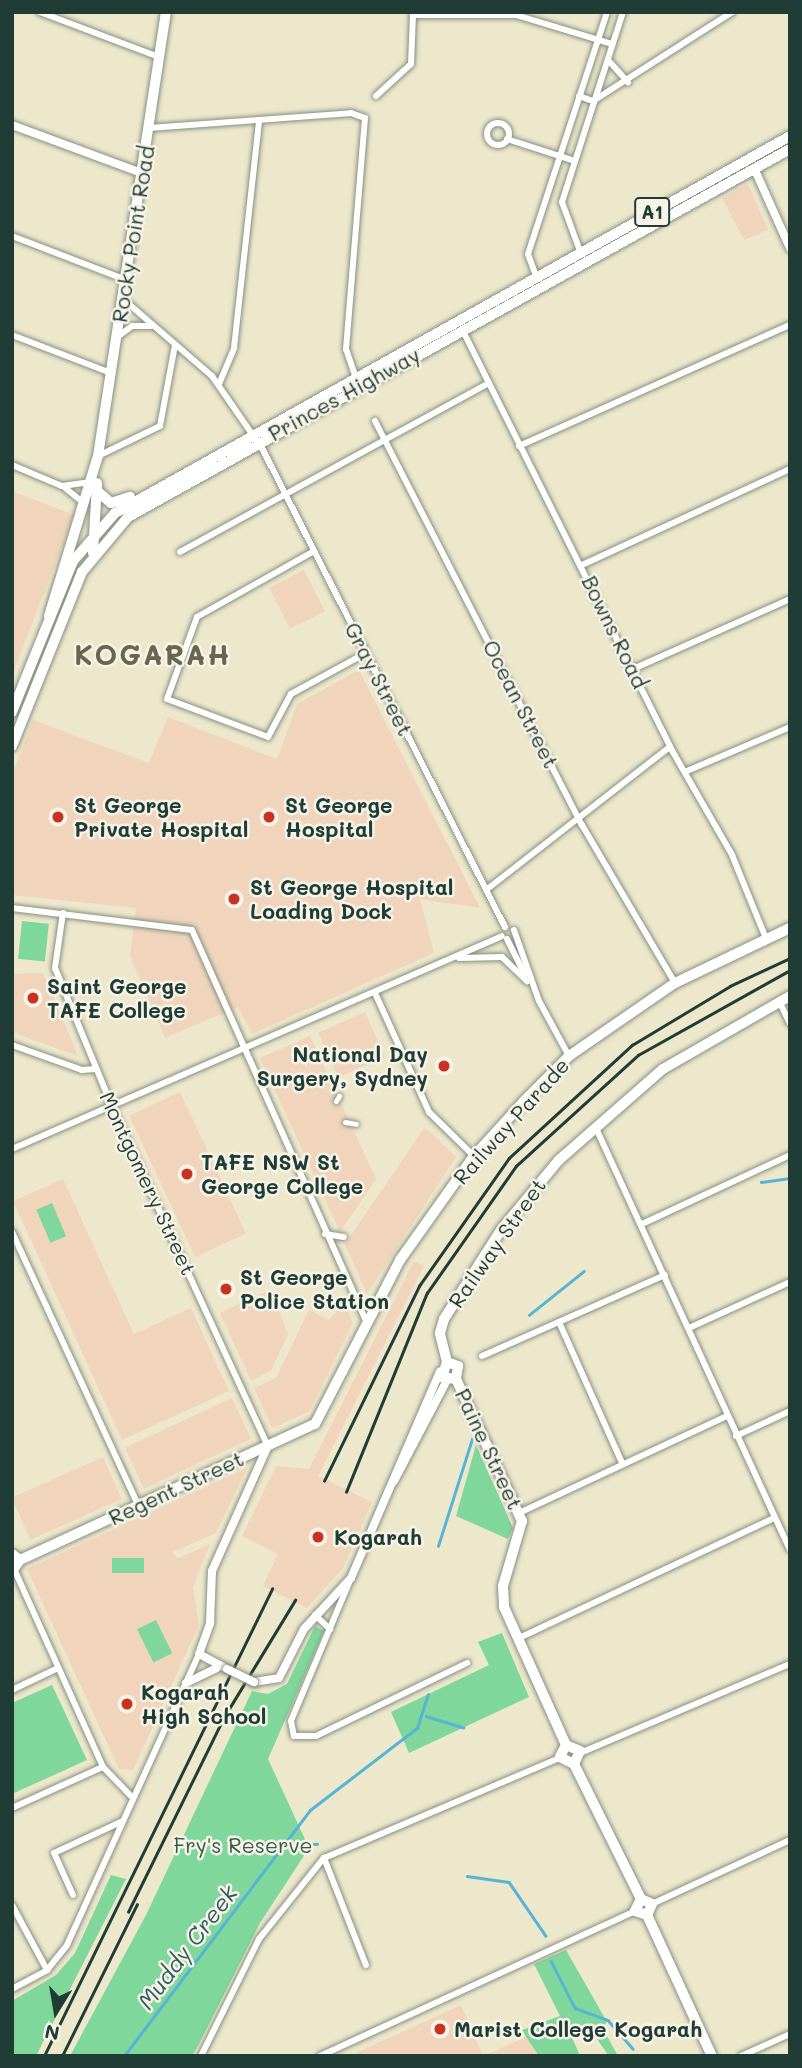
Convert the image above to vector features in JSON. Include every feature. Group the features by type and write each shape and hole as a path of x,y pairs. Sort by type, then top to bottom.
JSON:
{"main road":[{"name":"Rocky Point Road","path":"93,553 98,456 166,12"},
{"name":"Princes Highway","path":"12,712 73,561 95,531 161,483 790,136"},
{"name":"Princes Highway","path":"12,746 93,553 128,517 790,149"},
{"name":"Rocky Point Road","path":"48,619 86,507 98,456"},
{"path":"96,490 116,503 161,483"},
{"name":"Railway Parade","path":"326,1409 400,1260 474,1156 569,1056 675,983 765,936 790,928"},
{"name":"Railway Street","path":"443,1367 441,1325 481,1259 527,1196 594,1125 681,1057 790,996"},
{"path":"458,1366 451,1380 443,1367 458,1366"},
{"name":"Paine Street","path":"451,1380 519,1513 523,1531 502,1592 517,1639 566,1745"},
{"name":"Regent Street","path":"16,1557 315,1424 326,1409"},
{"path":"13,1571 16,1557"},
{"path":"574,1764 580,1753 566,1745 560,1758 574,1764 641,1899 652,1904 647,1916"},
{"path":"641,1899 635,1911 647,1916 712,2056"}],"street":[{"path":"40,12 159,58"},
{"path":"536,276 528,254 607,12"},
{"path":"580,251 561,209 622,12"},
{"path":"579,96 593,101 628,82 732,12"},
{"path":"376,96 411,64 413,14 516,13 612,44"},
{"path":"608,59 628,82"},
{"path":"149,128 362,115 368,134 346,349 355,376"},
{"path":"219,384 234,348 259,121"},
{"path":"12,125 142,173"},
{"path":"507,139 575,161"},
{"path":"754,168 790,248"},
{"path":"12,236 126,280"},
{"name":"Gray Street","path":"123,299 219,384 248,434 257,443 505,927"},
{"path":"519,446 790,325"},
{"path":"117,337 132,326 153,326"},
{"name":"Bowns Road","path":"462,329 519,446 582,565 670,747 687,771 765,936"},
{"path":"12,335 111,373"},
{"path":"98,456 160,426 174,345"},
{"path":"180,552 489,383"},
{"name":"Ocean Street","path":"374,421 579,817 675,983"},
{"path":"12,465 62,486 86,507"},
{"path":"582,565 790,469"},
{"path":"62,486 82,487 92,479"},
{"path":"314,551 197,617 166,696 169,702 268,737 276,729 291,694 366,653"},
{"path":"633,668 790,599"},
{"path":"687,771 790,727"},
{"path":"486,890 670,747"},
{"path":"12,908 192,930 243,1051 367,1323"},
{"name":"Montgomery Street","path":"63,913 55,968 111,1106 268,1446"},
{"path":"514,930 505,927 505,938 569,1056"},
{"path":"12,1149 505,938 514,930"},
{"path":"514,930 539,1001"},
{"path":"453,959 502,957 527,981"},
{"path":"375,993 429,1112 474,1156"},
{"path":"779,1001 790,1024"},
{"path":"12,1045 82,1070 96,1069"},
{"path":"345,1122 356,1124"},
{"path":"594,1125 642,1224 774,1518 788,1539 790,1549"},
{"path":"642,1224 790,1155"},
{"path":"12,1232 138,1505"},
{"path":"324,1232 344,1237"},
{"path":"482,1356 665,1275"},
{"path":"689,1328 790,1282"},
{"path":"559,1322 622,1463"},
{"path":"443,1367 351,1577 290,1730 298,1738 316,1736 467,1664"},
{"path":"394,1481 451,1380"},
{"path":"736,1436 790,1411"},
{"path":"519,1513 727,1416"},
{"path":"12,1989 47,1970 67,1945 199,1654 210,1623 210,1577 268,1446"},
{"path":"517,1639 774,1518"},
{"path":"13,1571 103,1767 132,1797"},
{"path":"199,1654 254,1682 279,1678 315,1615 351,1577"},
{"path":"326,1603 337,1616"},
{"path":"315,1615 330,1629"},
{"path":"199,1654 217,1668"},
{"path":"580,1753 790,1664"},
{"path":"12,1690 58,1668"},
{"path":"186,1683 217,1668 227,1669"},
{"path":"201,2056 258,1939 324,1858 560,1758"},
{"path":"12,1808 103,1767"},
{"path":"73,1895 54,1853 123,1821"},
{"path":"652,1904 790,1840"},
{"path":"324,1858 366,1965"},
{"path":"12,1905 47,1970"},
{"path":"320,2056 635,1911"},
{"path":"741,2056 790,2034"}],"shaded area":[{"path":"748,184 768,230 744,240 722,198"},
{"path":"12,491 74,515 12,676"},
{"path":"304,570 325,611 290,629 269,588"},
{"name":"St George Hospital","path":"359,670 480,908 420,899 434,953 252,1034 238,1007 165,1038 130,956 136,908 12,895 12,775 33,720 149,763 168,717 277,759 297,704"},
{"name":"Saint George TAFE College","path":"43,973 78,1056 12,1032 12,974"},
{"path":"365,1012 385,1057 338,1078 318,1033"},
{"path":"310,1036 376,1179 340,1232 260,1058"},
{"name":"TAFE NSW St George College","path":"180,1092 246,1233 195,1257 129,1116"},
{"path":"425,1127 456,1157 367,1294 345,1244"},
{"path":"63,1179 134,1334 191,1308 229,1391 122,1440 13,1201"},
{"path":"414,1261 424,1266 318,1476 372,1502 343,1568 307,1608 263,1586 278,1554 242,1536 276,1466 309,1469"},
{"path":"270,1290 288,1334 271,1371 251,1381 220,1313"},
{"path":"344,1303 353,1323 309,1412 272,1428 254,1388 276,1378 309,1310 329,1320"},
{"path":"232,1398 251,1439 144,1489 125,1448"},
{"path":"103,1457 122,1499 30,1540 12,1498"},
{"name":"Kogarah High School","path":"247,1468 216,1533 173,1552 177,1559 210,1544 193,1587 199,1625 133,1770 119,1769 27,1569"},
{"name":"Marist College Kogarah","path":"461,2005 483,2056 358,2056 356,2053"},
{"name":"Marist College Kogarah","path":"530,2035 539,2056 484,2056"}],"green space":[{"path":"22,921 49,924 45,962 18,959"},
{"path":"52,1203 66,1236 50,1243 36,1210"},
{"path":"476,1445 513,1528 508,1539 456,1516"},
{"path":"112,1558 144,1558 144,1573 112,1573"},
{"path":"156,1620 172,1653 153,1662 137,1629"},
{"name":"Fry's Reserve","path":"315,1626 324,1631 268,1759 309,1848 260,1923 199,2044 192,2056 70,2056 146,1915 252,1691 268,1694 287,1684"},
{"path":"502,1633 529,1697 409,1753 391,1712 489,1665 478,1642"},
{"path":"52,1685 87,1760 12,1794 12,1703"},
{"path":"111,1875 126,1879 36,2056 12,2056 12,2001 56,1975 75,1953"},
{"path":"566,1950 607,2022 602,2027 618,2056 609,2056 587,2025 570,2033 580,2056 539,2056 522,2030 560,2016 534,1964"}],"waterway":[{"path":"761,1182 790,1178"},
{"path":"529,1315 584,1271"},
{"path":"438,1546 472,1439"},
{"name":"Muddy Creek","path":"124,2056 310,1810 417,1728 428,1695"},
{"path":"426,1716 463,1727"},
{"path":"285,1846 317,1844"},
{"path":"467,1876 509,1882 546,1936"},
{"path":"551,1961 575,2008 608,2020 633,2049"}],"railway":[{"path":"324,1481 419,1286 509,1158 632,1045 730,986 790,958"},
{"path":"346,1492 427,1293 516,1166 638,1055 790,970"},
{"path":"44,2056 272,1589"},
{"path":"128,1912 224,1717 295,1600"},
{"path":"62,2056 137,1904"}],"place":[{"name":"St George Private Hospital","path":"58,817"},
{"name":"St George Hospital","path":"269,817"},
{"name":"St George Hospital Loading Dock","path":"234,899"},
{"name":"Saint George TAFE College","path":"33,998"},
{"name":"National Day Surgery, Sydney","path":"444,1066"},
{"name":"TAFE NSW St George College","path":"187,1174"},
{"name":"St George Police Station","path":"226,1289"},
{"name":"Kogarah","path":"318,1537"},
{"name":"Kogarah High School","path":"127,1704"},
{"name":"Marist College Kogarah","path":"440,2029"}],"district":[{"name":"KOGARAH","path":"153,654"}]}
